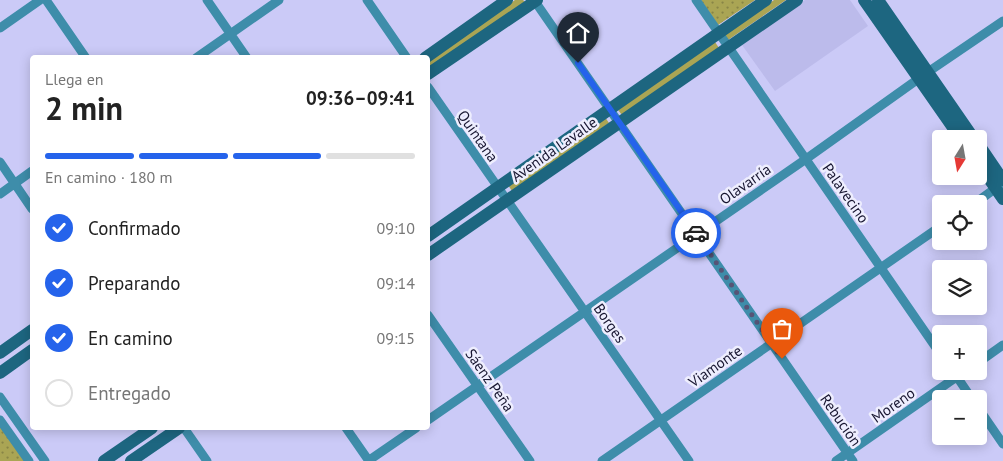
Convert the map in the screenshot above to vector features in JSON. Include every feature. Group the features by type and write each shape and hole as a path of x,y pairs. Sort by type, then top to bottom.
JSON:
{"main road":[{"path":"429,55 508,0"},
{"path":"430,73 535,0"},
{"name":"Avenida Lavalle","path":"430,235 766,0"},
{"name":"Avenida Lavalle","path":"430,254 796,0"},
{"path":"864,0 883,17 959,130"},
{"path":"878,0 883,17"},
{"path":"988,163 1001,188"},
{"path":"988,174 1001,188"},
{"path":"0,353 30,331"},
{"path":"0,373 30,351"},
{"path":"104,461 149,430"},
{"path":"131,461 176,430"}],"street":[{"path":"0,28 40,0"},
{"path":"46,0 84,55"},
{"path":"207,0 245,55"},
{"path":"200,55 279,0"},
{"path":"367,0 405,55"},
{"name":"Rebución","path":"535,0 850,457"},
{"name":"Palavecino","path":"696,0 932,342"},
{"name":"Olavarría","path":"430,419 1003,21"},
{"name":"Quintana","path":"430,90 508,200"},
{"path":"0,162 30,206"},
{"path":"0,194 30,173"},
{"path":"987,196 1001,188"},
{"name":"Borges","path":"508,200 689,461"},
{"name":"Viamonte","path":"602,461 932,232"},
{"name":"Sáenz Peña","path":"430,318 530,461"},
{"path":"987,356 1003,345"},
{"name":"Moreno","path":"836,461 850,457 947,380"},
{"path":"0,397 44,461"},
{"path":"0,420 29,461"},
{"path":"987,421 1003,444"},
{"path":"185,430 207,461"},
{"path":"347,430 368,461 413,430"}],"shaded area":[{"path":"515,0 523,0 525,2 430,68 430,60"},
{"path":"701,0 755,0 718,25"},
{"path":"774,0 786,0 728,40 724,35"},
{"path":"805,0 850,0 868,26 775,91 742,45"},
{"path":"715,42 719,48 622,115 618,110"},
{"path":"605,117 609,123 512,191 508,185"},
{"path":"0,421 28,461 0,461"}],"way so far":[{"path":"696,233 782,359"}],"route":[{"path":"578,63 696,233"}]}
